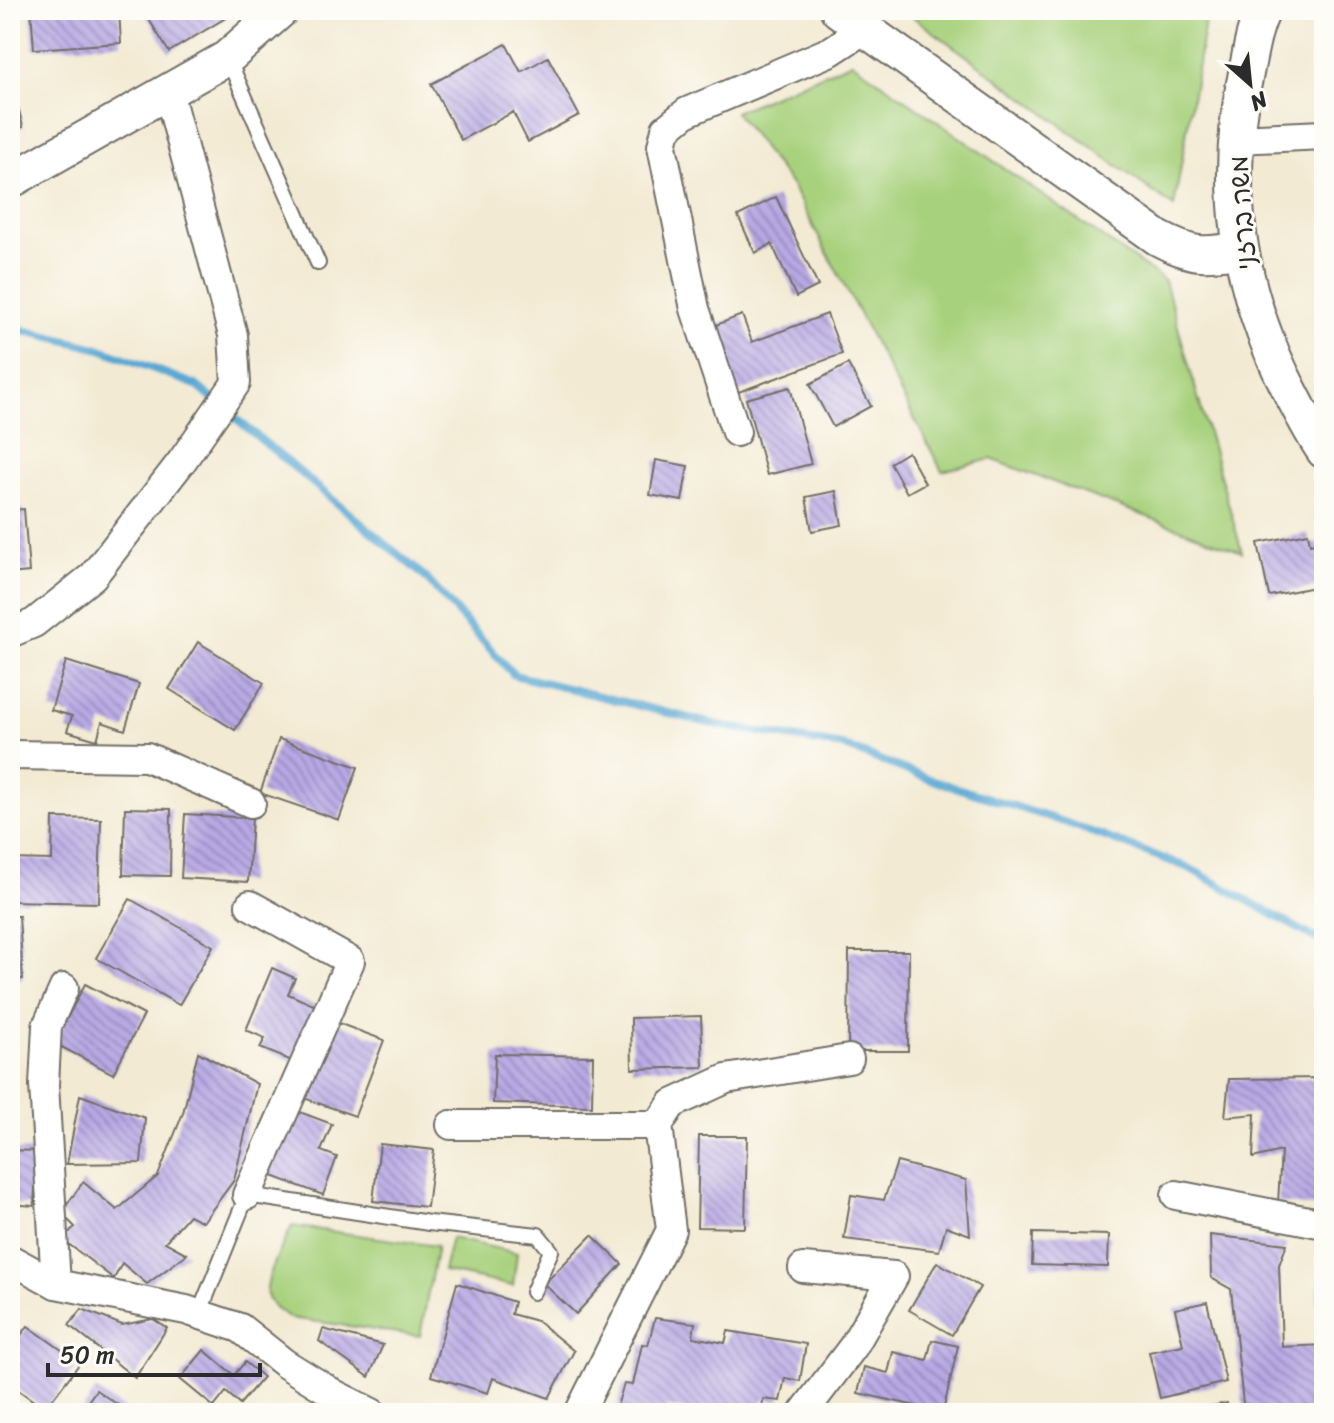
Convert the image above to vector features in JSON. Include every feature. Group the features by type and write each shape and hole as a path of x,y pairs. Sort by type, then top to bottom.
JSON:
{"street":[{"path":"10,181 227,58 281,10"},
{"name":"משה ברזני","path":"1263,10 1255,28 1240,98 1236,139 1240,249 1248,291 1263,332 1298,407 1324,451"},
{"path":"736,432 695,309 662,146 666,129 687,112 831,51 852,20 1158,238 1186,253 1214,254 1240,249"},
{"path":"10,633 34,623 93,576 182,461 236,383 233,335 168,91"},
{"path":"1236,139 1324,135"},
{"path":"10,755 147,757 251,803"},
{"path":"247,1195 350,961 250,905"},
{"path":"56,1284 44,1085 47,1026 64,988"},
{"path":"579,1413 671,1230 658,1125 672,1104 726,1079 849,1059"},
{"path":"451,1125 658,1125"},
{"path":"1176,1195 1324,1224"},
{"path":"10,1259 56,1284 145,1300 240,1328 284,1363 372,1413"},
{"path":"803,1268 894,1276 853,1347 803,1413"}],"lane":[{"path":"227,58 318,263"},
{"path":"199,1314 247,1195 429,1223 538,1235 551,1251 533,1292"}],"green space":[{"path":"926,10 1207,10 1174,207 913,17"},
{"path":"852,62 1165,281 1242,552 991,459 942,471 792,186 735,112"},
{"path":"292,1226 437,1246 420,1336 290,1318 277,1308 267,1295 267,1288"},
{"path":"451,1238 517,1253 513,1286 443,1271"}],"building":[{"path":"31,10 119,10 121,43 34,49"},
{"path":"143,10 230,10 232,14 169,52"},
{"path":"506,44 521,72 548,57 579,115 528,142 513,112 461,140 431,84"},
{"path":"10,73 23,127 10,130"},
{"path":"776,197 818,286 796,297 772,244 755,253 738,216"},
{"path":"827,314 842,354 733,394 708,328 742,315 752,342"},
{"path":"848,364 871,406 833,427 810,384"},
{"path":"790,387 811,464 767,475 746,399"},
{"path":"908,452 925,483 907,493 890,463"},
{"path":"656,460 688,466 682,501 650,495"},
{"path":"836,491 842,525 812,531 806,497"},
{"path":"24,509 29,572 10,574 10,510"},
{"path":"1308,533 1310,544 1324,541 1324,585 1269,596 1258,543"},
{"path":"198,642 264,683 235,730 169,689"},
{"path":"66,661 139,684 125,730 102,722 97,740 67,731 72,716 51,710"},
{"path":"279,739 358,767 339,820 260,793"},
{"path":"125,808 171,809 170,876 123,875"},
{"path":"185,814 252,818 248,882 181,878"},
{"path":"53,818 101,819 99,903 10,901 10,859 52,860"},
{"path":"130,899 213,946 179,1005 96,958"},
{"path":"10,916 19,916 23,979 10,980"},
{"path":"849,951 909,951 908,1051 848,1051"},
{"path":"272,968 295,978 288,994 316,1006 292,1061 260,1048 265,1038 246,1030"},
{"path":"85,984 144,1015 113,1074 54,1043"},
{"path":"701,1016 703,1067 632,1069 631,1018"},
{"path":"327,1019 384,1040 355,1116 298,1096"},
{"path":"198,1052 257,1084 234,1180 203,1222 189,1215 165,1242 187,1254 147,1284 122,1263 114,1279 62,1239 75,1227 61,1213 83,1182 117,1210 158,1176 183,1113"},
{"path":"495,1054 593,1056 592,1106 493,1103"},
{"path":"1324,1078 1324,1208 1278,1203 1281,1151 1253,1158 1255,1114 1225,1117 1229,1079"},
{"path":"80,1095 145,1118 141,1163 67,1164"},
{"path":"289,1108 332,1124 321,1151 337,1157 323,1195 264,1173"},
{"path":"699,1136 747,1136 745,1228 697,1227"},
{"path":"380,1144 434,1150 427,1207 373,1201"},
{"path":"10,1150 37,1151 34,1206 10,1204"},
{"path":"897,1162 966,1180 970,1235 946,1226 939,1251 844,1239 851,1195 884,1200"},
{"path":"1033,1233 1109,1235 1108,1267 1032,1265"},
{"path":"592,1235 622,1264 576,1314 544,1284"},
{"path":"1210,1235 1287,1244 1279,1265 1282,1347 1324,1345 1324,1413 1244,1413 1231,1289 1211,1278"},
{"path":"937,1262 980,1287 952,1335 909,1310"},
{"path":"1324,1265 1324,1304 1317,1303"},
{"path":"457,1283 514,1302 511,1314 537,1321 574,1351 549,1398 493,1378 488,1393 431,1376"},
{"path":"1207,1302 1226,1382 1160,1398 1149,1352 1183,1345 1175,1309"},
{"path":"82,1309 122,1325 153,1319 167,1328 135,1378 69,1325"},
{"path":"655,1318 695,1323 693,1337 725,1343 728,1331 806,1344 800,1381 785,1378 780,1401 763,1399 762,1413 700,1413 668,1407 667,1413 615,1412 624,1384 633,1385 642,1344 648,1345"},
{"path":"28,1326 80,1363 45,1409 10,1384 10,1350"},
{"path":"323,1329 383,1345 369,1377 319,1341"},
{"path":"932,1340 958,1346 943,1412 858,1393 864,1367 888,1373 893,1352 927,1360"},
{"path":"204,1350 234,1375 245,1362 263,1377 240,1404 226,1392 214,1407 180,1379"},
{"path":"96,1390 130,1413 80,1413"},
{"path":"1227,1403 1229,1413 1181,1412"}],"waterway":[{"path":"10,327 101,349 196,385 424,576 514,675 717,725 843,746 929,779 1067,823 1189,868 1324,943"}]}
